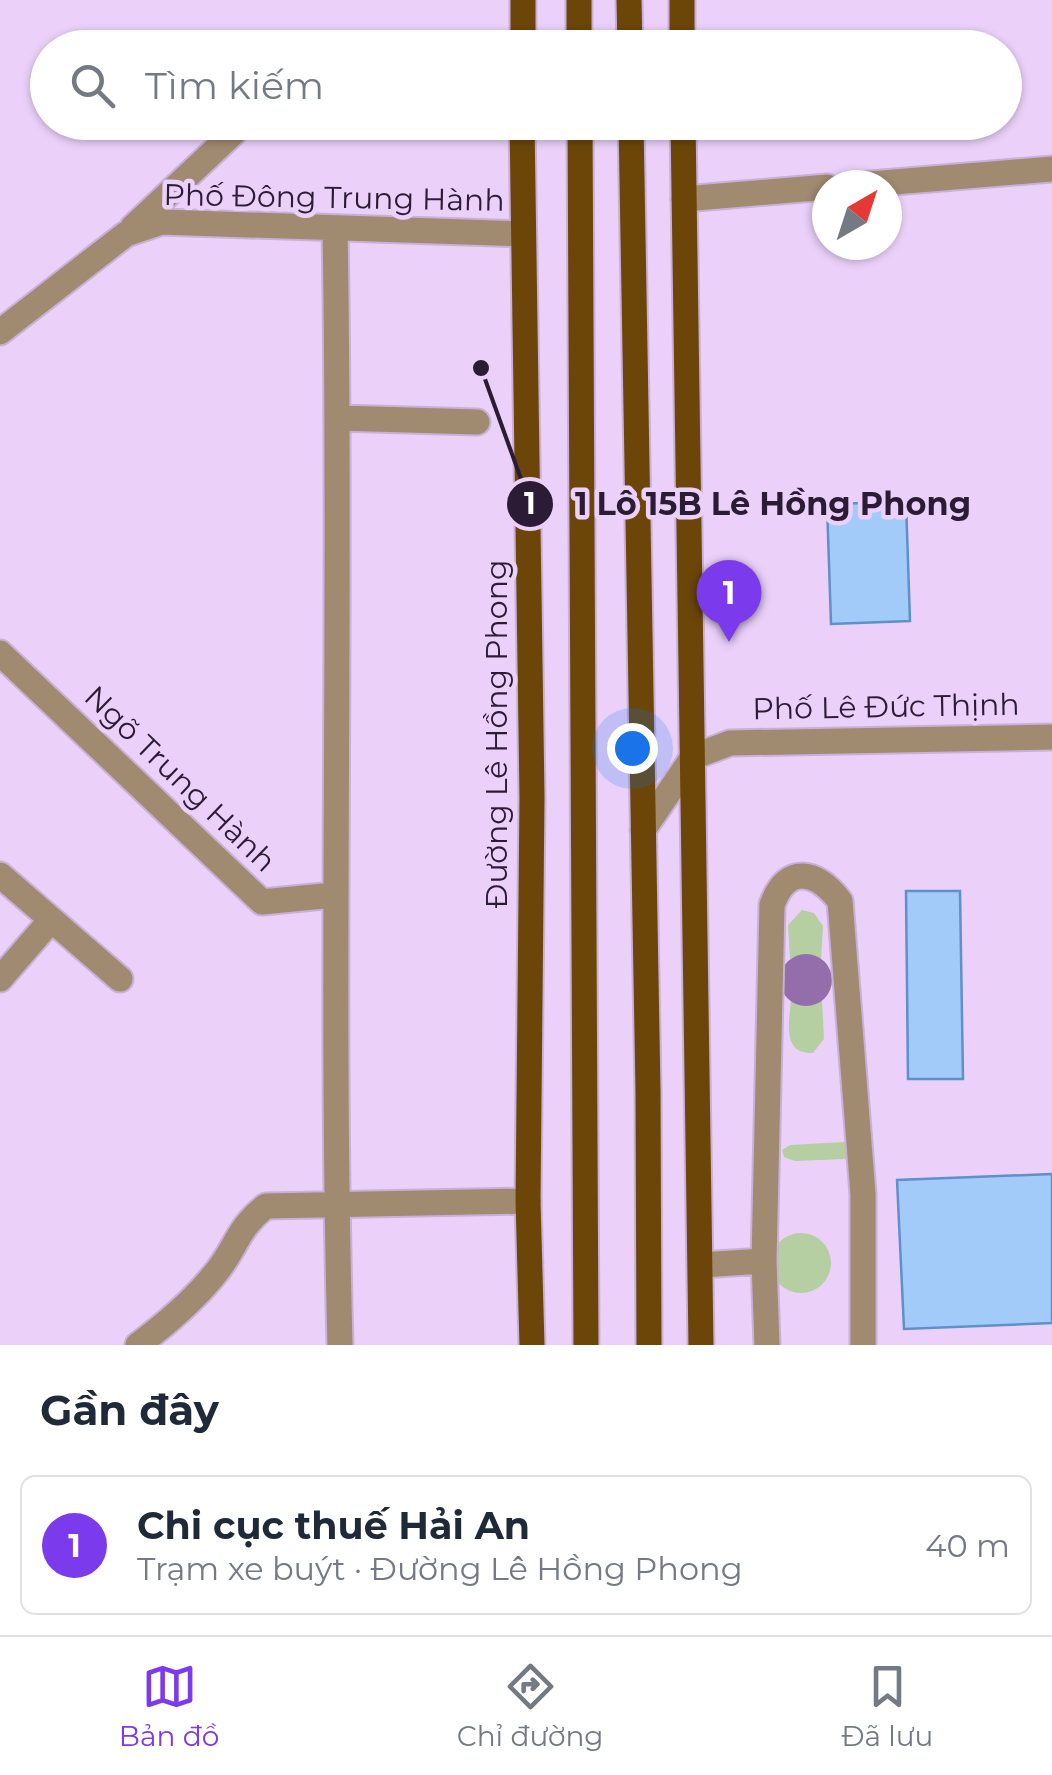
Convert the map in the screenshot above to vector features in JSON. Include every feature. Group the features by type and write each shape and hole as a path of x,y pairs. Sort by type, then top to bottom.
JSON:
{"main road":[{"path":"523,0 523,30"},
{"path":"579,0 579,30"},
{"path":"629,0 630,30"},
{"path":"682,0 682,30"},
{"name":"Đường Lê Hồng Phong","path":"522,140 532,796 528,1202 532,1345"},
{"path":"580,140 586,1345"},
{"path":"632,140 648,1345"},
{"path":"683,140 701,1345"}],"street":[{"path":"126,234 226,140"},
{"path":"902,182 1052,170"},
{"path":"684,200 812,189"},
{"name":"Phố Đông Trung Hành","path":"0,332 126,234 162,222 522,234"},
{"path":"335,230 338,418 334,895 340,1345"},
{"path":"338,418 477,422"},
{"name":"Ngõ Trung Hành","path":"0,653 262,902 334,895"},
{"name":"Phố Lê Đức Thịnh","path":"692,757 730,743 1052,737"},
{"path":"644,830 692,757"},
{"path":"0,875 120,979"},
{"path":"767,1345 764,1261 772,905 778,886 789,878 809,876 827,884 840,901 863,1194 862,1345"},
{"path":"0,979 52,920"},
{"path":"143,1343 217,1272 247,1220 266,1206 528,1202"},
{"path":"701,1265 764,1261"}],"green space":[{"path":"802,910 814,913 823,926 821,960 806,955 790,959 788,925"},
{"path":"822,1000 824,1039 813,1053 803,1052 790,1036 791,1001 806,1005"},
{"path":"790,1145 849,1145 850,1156 845,1159 795,1161 784,1157 782,1150"},
{"path":"801,1233 822,1242 831,1263 822,1284 801,1293 780,1284 771,1263 780,1242"}],"shaded area":[{"path":"806,954 824,962 832,980 824,998 806,1006 788,998 780,980 788,962"}],"building":[{"path":"906,502 910,621 831,624 827,504"},
{"path":"906,891 960,891 963,1079 908,1079"},
{"path":"1052,1174 1052,1323 904,1329 897,1180"}],"place":[{"name":"1 Lô 15B Lê Hồng Phong","path":"481,368"},
{"name":"Chi cục thuế Hải An","path":"729,642"}]}
